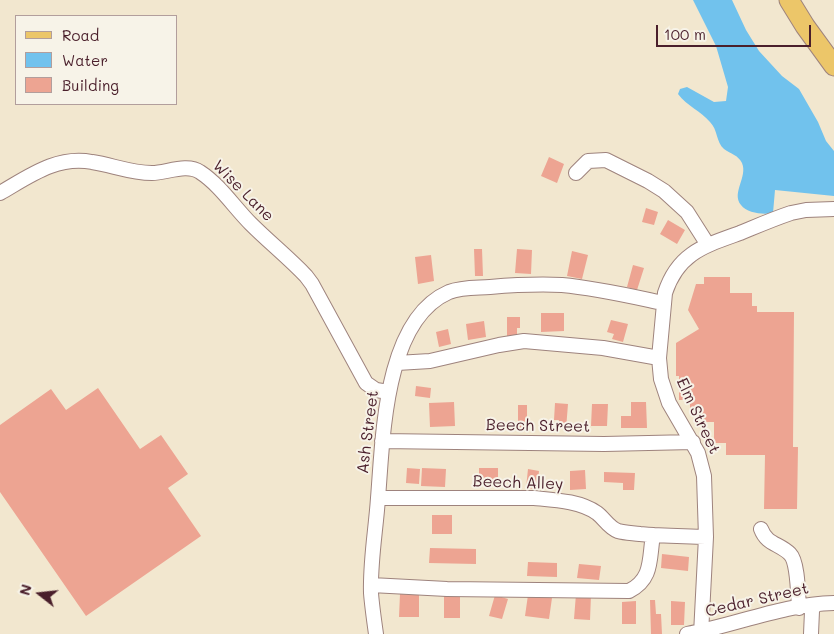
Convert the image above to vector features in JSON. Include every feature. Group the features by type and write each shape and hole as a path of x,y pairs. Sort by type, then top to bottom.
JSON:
{"main road":[{"path":"789,0 834,66"}],"street":[{"path":"576,173 588,161 606,160 648,181 664,191 687,212 708,245"},
{"name":"Wise Lane","path":"0,193 50,165 77,161 89,161 128,171 152,173 191,168 200,171 249,222 301,271 312,284 366,383 376,390 389,392"},
{"name":"Elm Street","path":"696,633 706,537 704,476 693,442 664,392 659,358 664,303 668,284 678,266 692,254 708,245 791,213 834,208"},
{"name":"Ash Street","path":"376,634 371,585 382,441 389,392 408,334 415,320 424,309 435,300 461,289 502,286 562,285 594,289 664,303"},
{"path":"397,363 430,361 499,345 524,342 603,348 659,358"},
{"name":"Beech Street","path":"382,441 594,444 693,442"},
{"name":"Beech Alley","path":"378,498 553,499 590,509 619,531 653,535 706,537"},
{"path":"761,529 764,537 790,554 795,566 799,608"},
{"path":"371,585 447,589 629,591 639,586 647,576 653,535"},
{"name":"Cedar Street","path":"696,633 741,620 814,605 834,603"},
{"path":"811,634 814,605"}],"water":[{"path":"693,0 732,0 746,30 759,51 782,76 799,89 818,122 826,141 834,151 834,196 775,190 773,213 756,213 747,210 741,205 738,195 743,174 742,163 736,156 721,146 710,122 678,94 680,89 687,87 714,102 726,101 728,87 716,46"}],"building":[{"path":"549,157 564,164 557,183 541,176"},
{"path":"646,208 658,212 654,225 642,222"},
{"path":"668,220 685,230 677,244 660,234"},
{"path":"474,249 482,249 483,276 475,276"},
{"path":"517,249 532,250 531,274 515,273"},
{"path":"572,251 588,255 582,279 567,276"},
{"path":"431,255 434,281 418,284 415,257"},
{"path":"633,265 644,268 637,290 627,287"},
{"path":"704,277 730,277 730,293 752,293 752,306 757,306 757,312 794,312 793,447 798,447 797,509 764,509 765,455 726,455 726,443 714,443 714,422 697,422 697,411 690,411 690,400 679,400 679,376 676,376 676,343 699,329 688,310 696,284 704,284"},
{"path":"541,313 564,313 564,331 541,332"},
{"path":"507,317 520,317 520,328 517,328 517,335 507,336"},
{"path":"611,320 628,324 623,342 612,339 614,334 607,332"},
{"path":"484,321 486,337 468,340 466,324"},
{"path":"448,329 451,344 439,347 436,332"},
{"path":"416,386 431,388 430,398 415,396"},
{"path":"98,388 140,449 161,435 188,474 168,488 201,536 86,616 0,492 0,425 51,389 66,410"},
{"path":"454,402 455,426 430,427 429,403"},
{"path":"631,402 646,402 647,428 621,428 621,416 631,416"},
{"path":"555,403 568,404 566,429 558,428 559,420 554,420"},
{"path":"592,404 608,404 607,426 591,426"},
{"path":"518,405 527,405 527,428 518,428"},
{"path":"407,468 420,469 419,484 406,483"},
{"path":"422,468 446,469 445,487 421,486"},
{"path":"479,468 498,468 498,487 486,487 486,482 479,482"},
{"path":"528,469 539,471 537,489 526,488"},
{"path":"585,470 586,489 570,490 570,471"},
{"path":"604,472 635,473 634,490 623,490 623,483 604,482"},
{"path":"432,515 452,515 452,534 432,534"},
{"path":"430,548 476,549 476,564 429,563"},
{"path":"662,554 689,557 688,571 661,568"},
{"path":"528,562 557,563 557,577 527,576"},
{"path":"579,564 601,566 599,580 577,578"},
{"path":"400,594 419,595 419,617 399,617"},
{"path":"444,594 460,594 460,618 444,618"},
{"path":"576,594 591,595 590,620 574,619"},
{"path":"495,595 508,599 502,619 489,616"},
{"path":"528,595 552,598 549,619 525,616"},
{"path":"650,600 655,600 656,614 661,614 662,634 651,634"},
{"path":"636,601 636,624 622,624 622,602"},
{"path":"671,601 685,602 684,625 671,625"}]}
